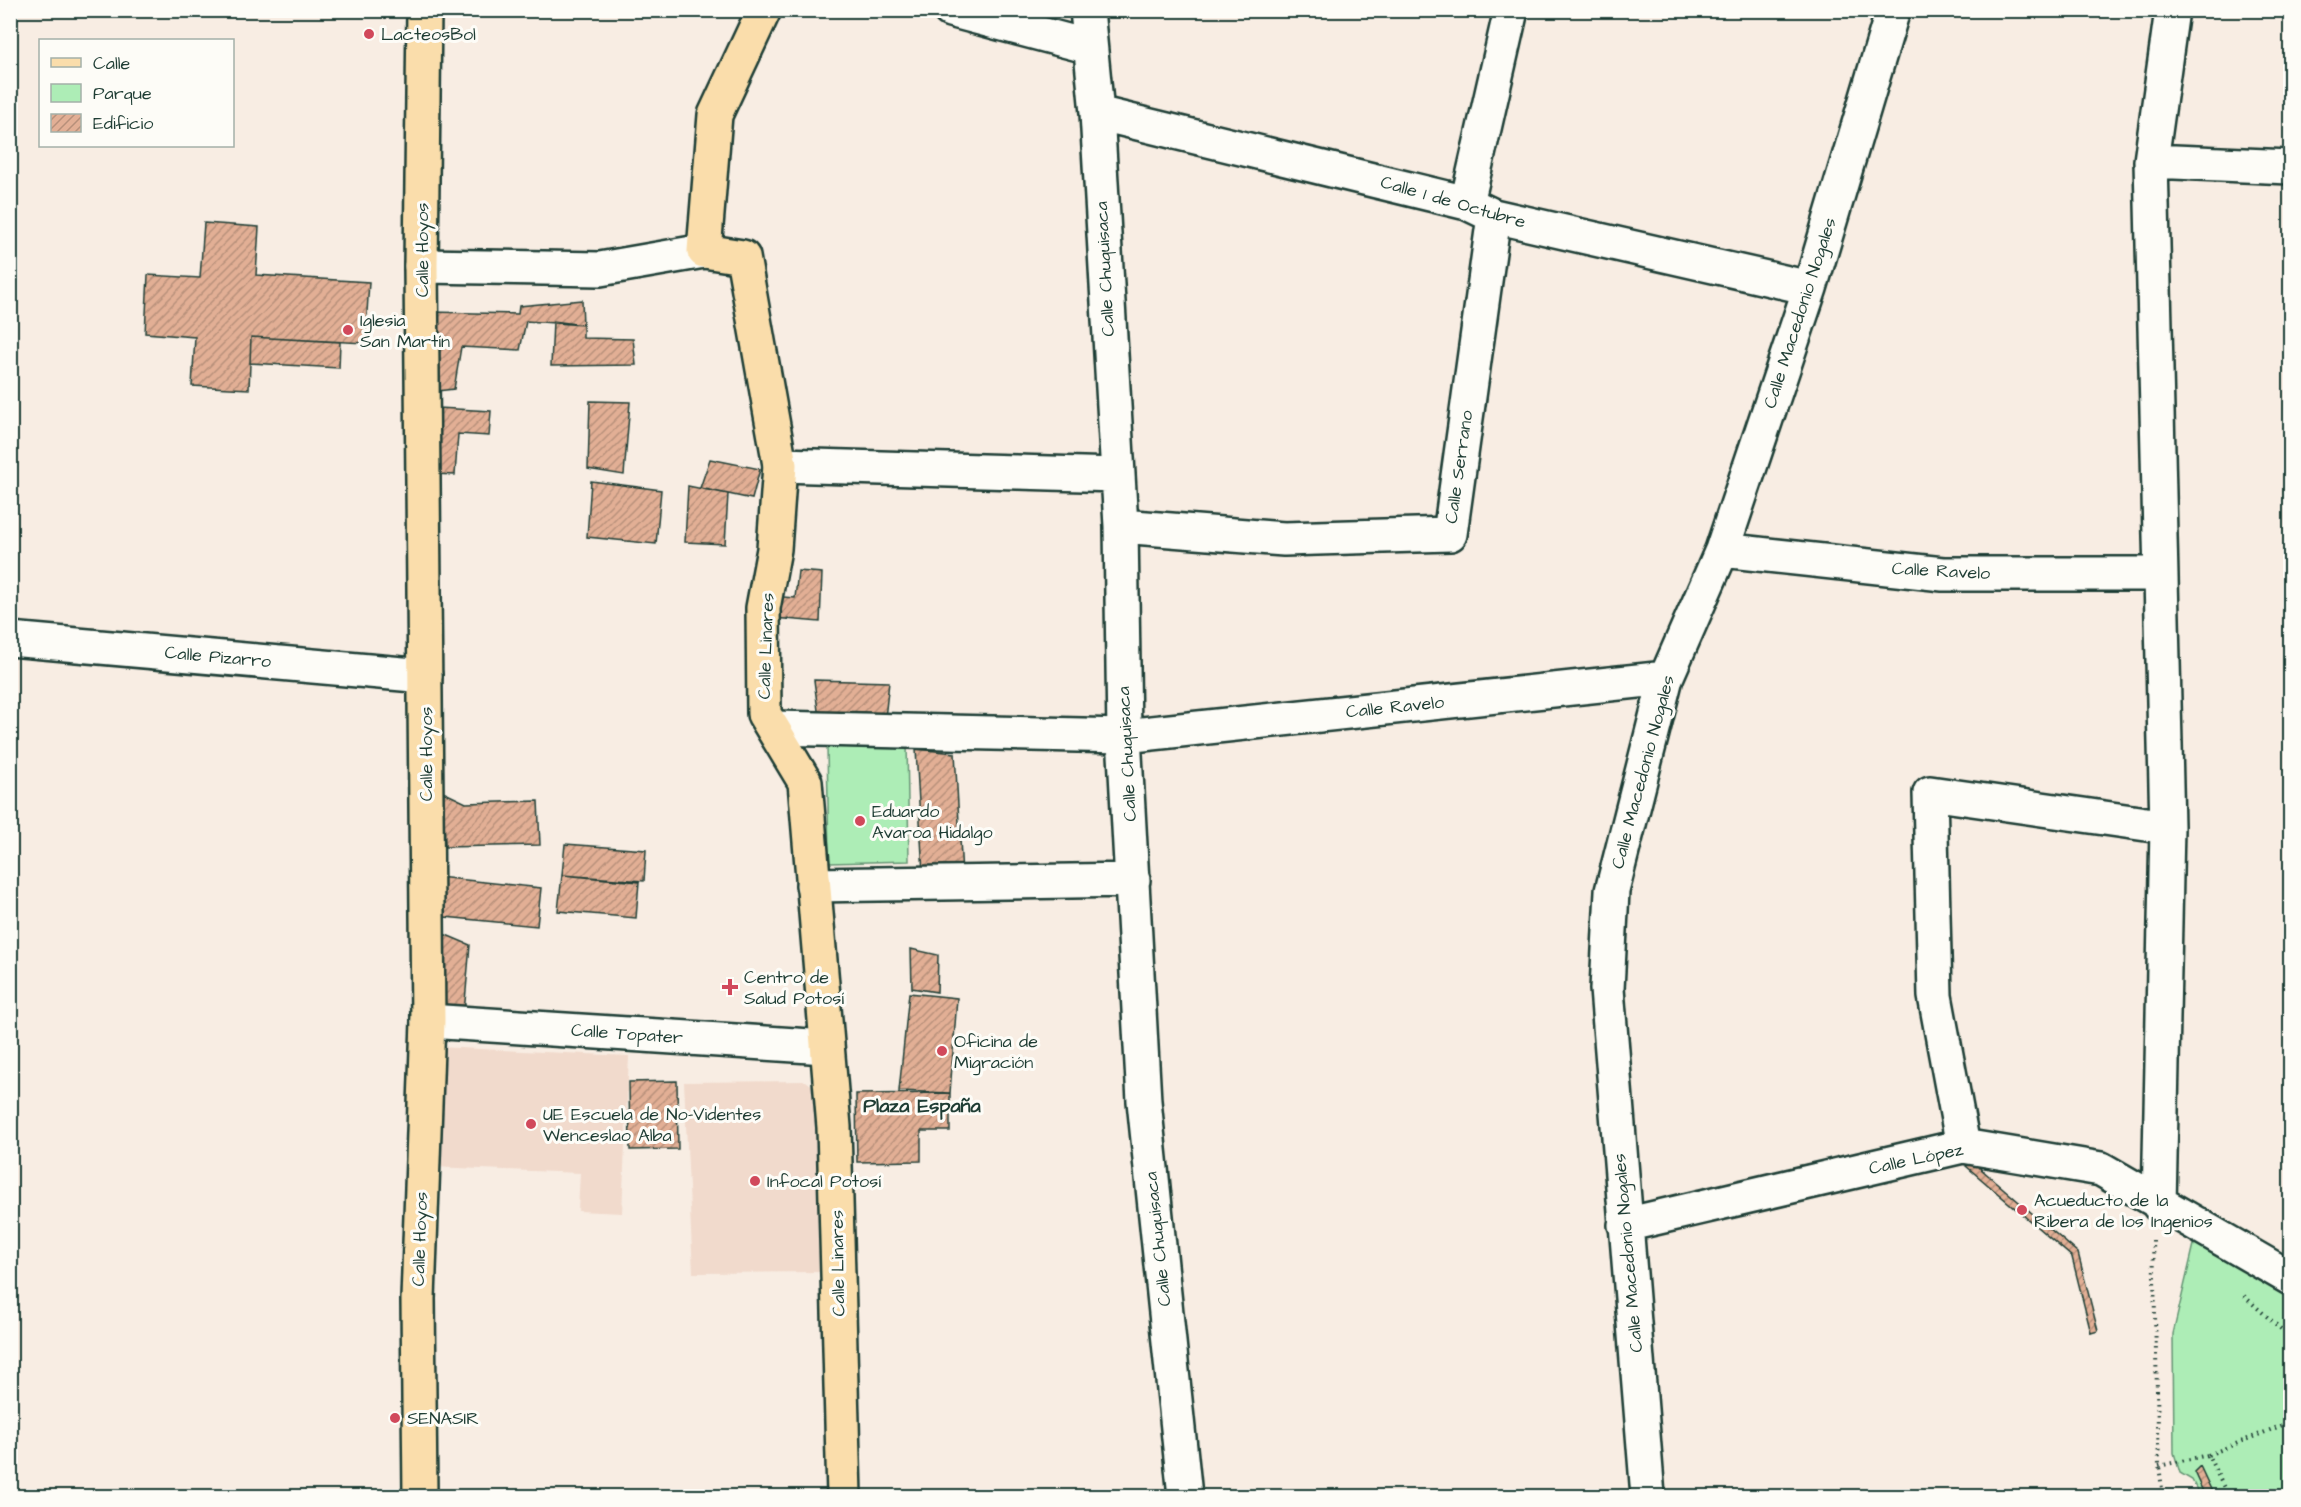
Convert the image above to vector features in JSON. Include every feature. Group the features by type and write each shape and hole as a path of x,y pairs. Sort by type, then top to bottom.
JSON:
{"main road":[{"name":"Calle Hoyos","path":"420,1497 418,1299 428,1021 421,267 424,10"},
{"path":"704,251 715,115 764,10"},
{"name":"Calle Linares","path":"704,251 743,257 780,465 774,549 763,608 764,714 805,782 834,1127 844,1497"}],"street":[{"path":"950,10 1090,47"},
{"name":"Calle Chuquisaca","path":"1087,10 1097,113 1120,526 1124,736 1144,1101 1185,1497"},
{"name":"Calle Serrano","path":"1120,526 1284,539 1450,534 1481,209 1511,10"},
{"name":"Calle Macedonio Nogales","path":"1648,1497 1607,989 1612,891 1666,678 1722,550 1810,288 1893,10"},
{"path":"2159,1205 2166,827 2151,161 2172,10"},
{"name":"Calle 1 de Octubre","path":"1097,113 1810,288"},
{"path":"2151,161 2290,167"},
{"path":"421,267 600,269 704,251"},
{"path":"780,465 1116,475"},
{"name":"Calle Ravelo","path":"1722,550 1943,574 2162,574"},
{"name":"Calle Pizarro","path":"10,639 425,676"},
{"name":"Calle Ravelo","path":"774,728 1124,736 1666,678"},
{"path":"1963,1146 1935,996 1930,793 2166,827"},
{"path":"813,885 1133,880"},
{"name":"Calle Topater","path":"428,1021 826,1047"},
{"name":"Calle López","path":"1625,1225 1963,1146 2101,1169 2159,1205 2290,1278"}],"path":[{"path":"2159,1205 2153,1228 2159,1466 2163,1497"},
{"path":"2159,1466 2208,1455 2290,1422"},
{"path":"2208,1455 2228,1497"}],"shaded area":[{"name":"UE Escuela de No-Videntes Wenceslao Alba","path":"438,1047 629,1056 622,1213 578,1211 580,1173 433,1167"},
{"name":"Infocal Potosí","path":"806,1081 818,1090 823,1272 693,1273 684,1082"}],"green space":[{"path":"907,743 909,861 829,863 827,745"},
{"path":"2196,1236 2290,1293 2290,1496 2200,1496 2192,1480 2180,1473 2174,1453 2173,1334"}],"building":[{"path":"204,223 259,227 256,275 369,282 365,343 251,337 249,389 192,386 195,337 145,333 148,275 200,278"},
{"path":"582,300 583,325 526,321 520,350 461,347 454,389 429,392 432,312 518,314 519,306"},
{"path":"553,321 583,325 583,338 633,339 636,365 551,366"},
{"path":"251,337 340,342 339,368 250,363"},
{"path":"590,401 630,402 624,475 588,469"},
{"path":"438,408 491,411 489,436 458,434 455,475 434,474"},
{"path":"710,459 760,469 752,499 700,488"},
{"path":"591,481 661,490 656,544 587,537"},
{"path":"688,486 728,494 725,544 685,542"},
{"path":"798,571 822,573 820,622 774,618 771,596 795,598"},
{"path":"814,680 889,682 885,718 819,718"},
{"path":"916,749 955,753 962,874 923,874"},
{"path":"443,792 466,803 538,801 540,845 445,847"},
{"path":"565,844 646,850 644,881 562,875"},
{"path":"562,875 639,882 636,918 558,911"},
{"path":"438,877 541,888 537,926 445,917"},
{"path":"432,929 470,945 463,1024 435,1017"},
{"path":"911,949 938,955 937,992 912,988"},
{"path":"909,993 957,998 950,1093 899,1091"},
{"path":"677,1081 678,1149 630,1150 629,1082"},
{"path":"950,1093 950,1131 921,1131 921,1161 857,1162 856,1094"},
{"name":"Acueducto de la Ribera de los Ingenios","path":"1974,1163 2078,1253 2098,1331 2091,1333 2072,1257 1966,1166"},
{"path":"2200,1466 2214,1496 2205,1496 2194,1472"}],"place":[{"name":"LacteosBol","path":"369,34"},
{"name":"Iglesia San Martín","path":"348,330"},
{"name":"Eduardo Avaroa Hidalgo","path":"860,821"},
{"name":"Centro de Salud Potosí","path":"730,987"},
{"name":"Oficina de Migración","path":"942,1051"},
{"name":"UE Escuela de No-Videntes Wenceslao Alba","path":"531,1124"},
{"name":"Infocal Potosí","path":"755,1181"},
{"name":"Acueducto de la Ribera de los Ingenios","path":"2022,1210"},
{"name":"SENASIR","path":"395,1418"}],"district":[{"name":"Plaza España","path":"922,1106"}]}
